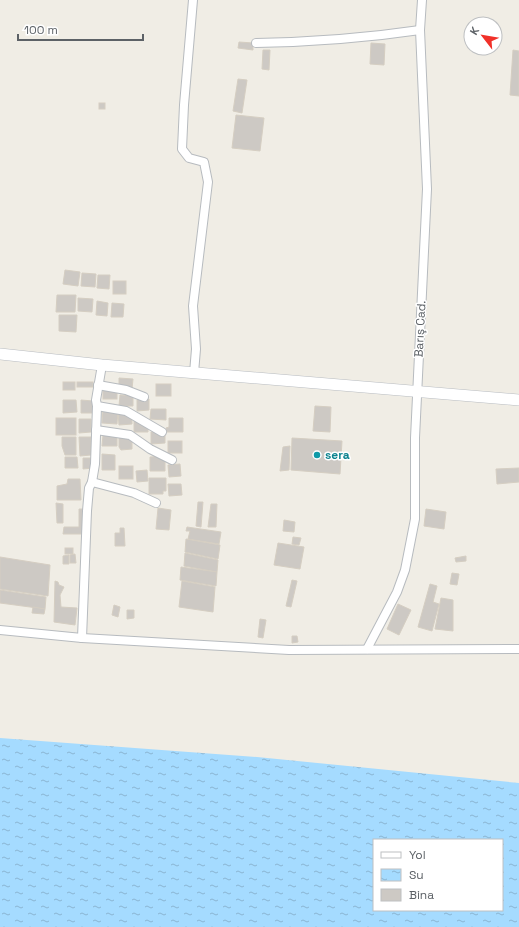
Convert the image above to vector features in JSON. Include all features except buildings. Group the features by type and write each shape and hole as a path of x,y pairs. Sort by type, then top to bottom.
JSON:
{"main road":[{"path":"0,354 102,365 519,400"}],"street":[{"path":"193,0 184,105 182,149 189,158 204,162 208,182 194,306 196,349 194,373"},
{"name":"Barış Cad.","path":"367,649 397,592 405,570 415,519 415,438 427,189 420,30 422,0"},
{"path":"256,43 369,37 420,30"},
{"path":"82,638 87,510 89,488 92,482 95,464 96,400 102,365"},
{"path":"98,385 126,390 144,397"},
{"path":"97,406 126,411 162,432"},
{"path":"96,430 130,435 150,449 172,460"},
{"path":"92,482 134,494 156,503"},
{"path":"0,630 82,638 289,650 519,649"}],"water":[{"path":"0,738 257,757 519,783 519,927 0,927"}],"place":[{"name":"sera","path":"317,455"}]}
